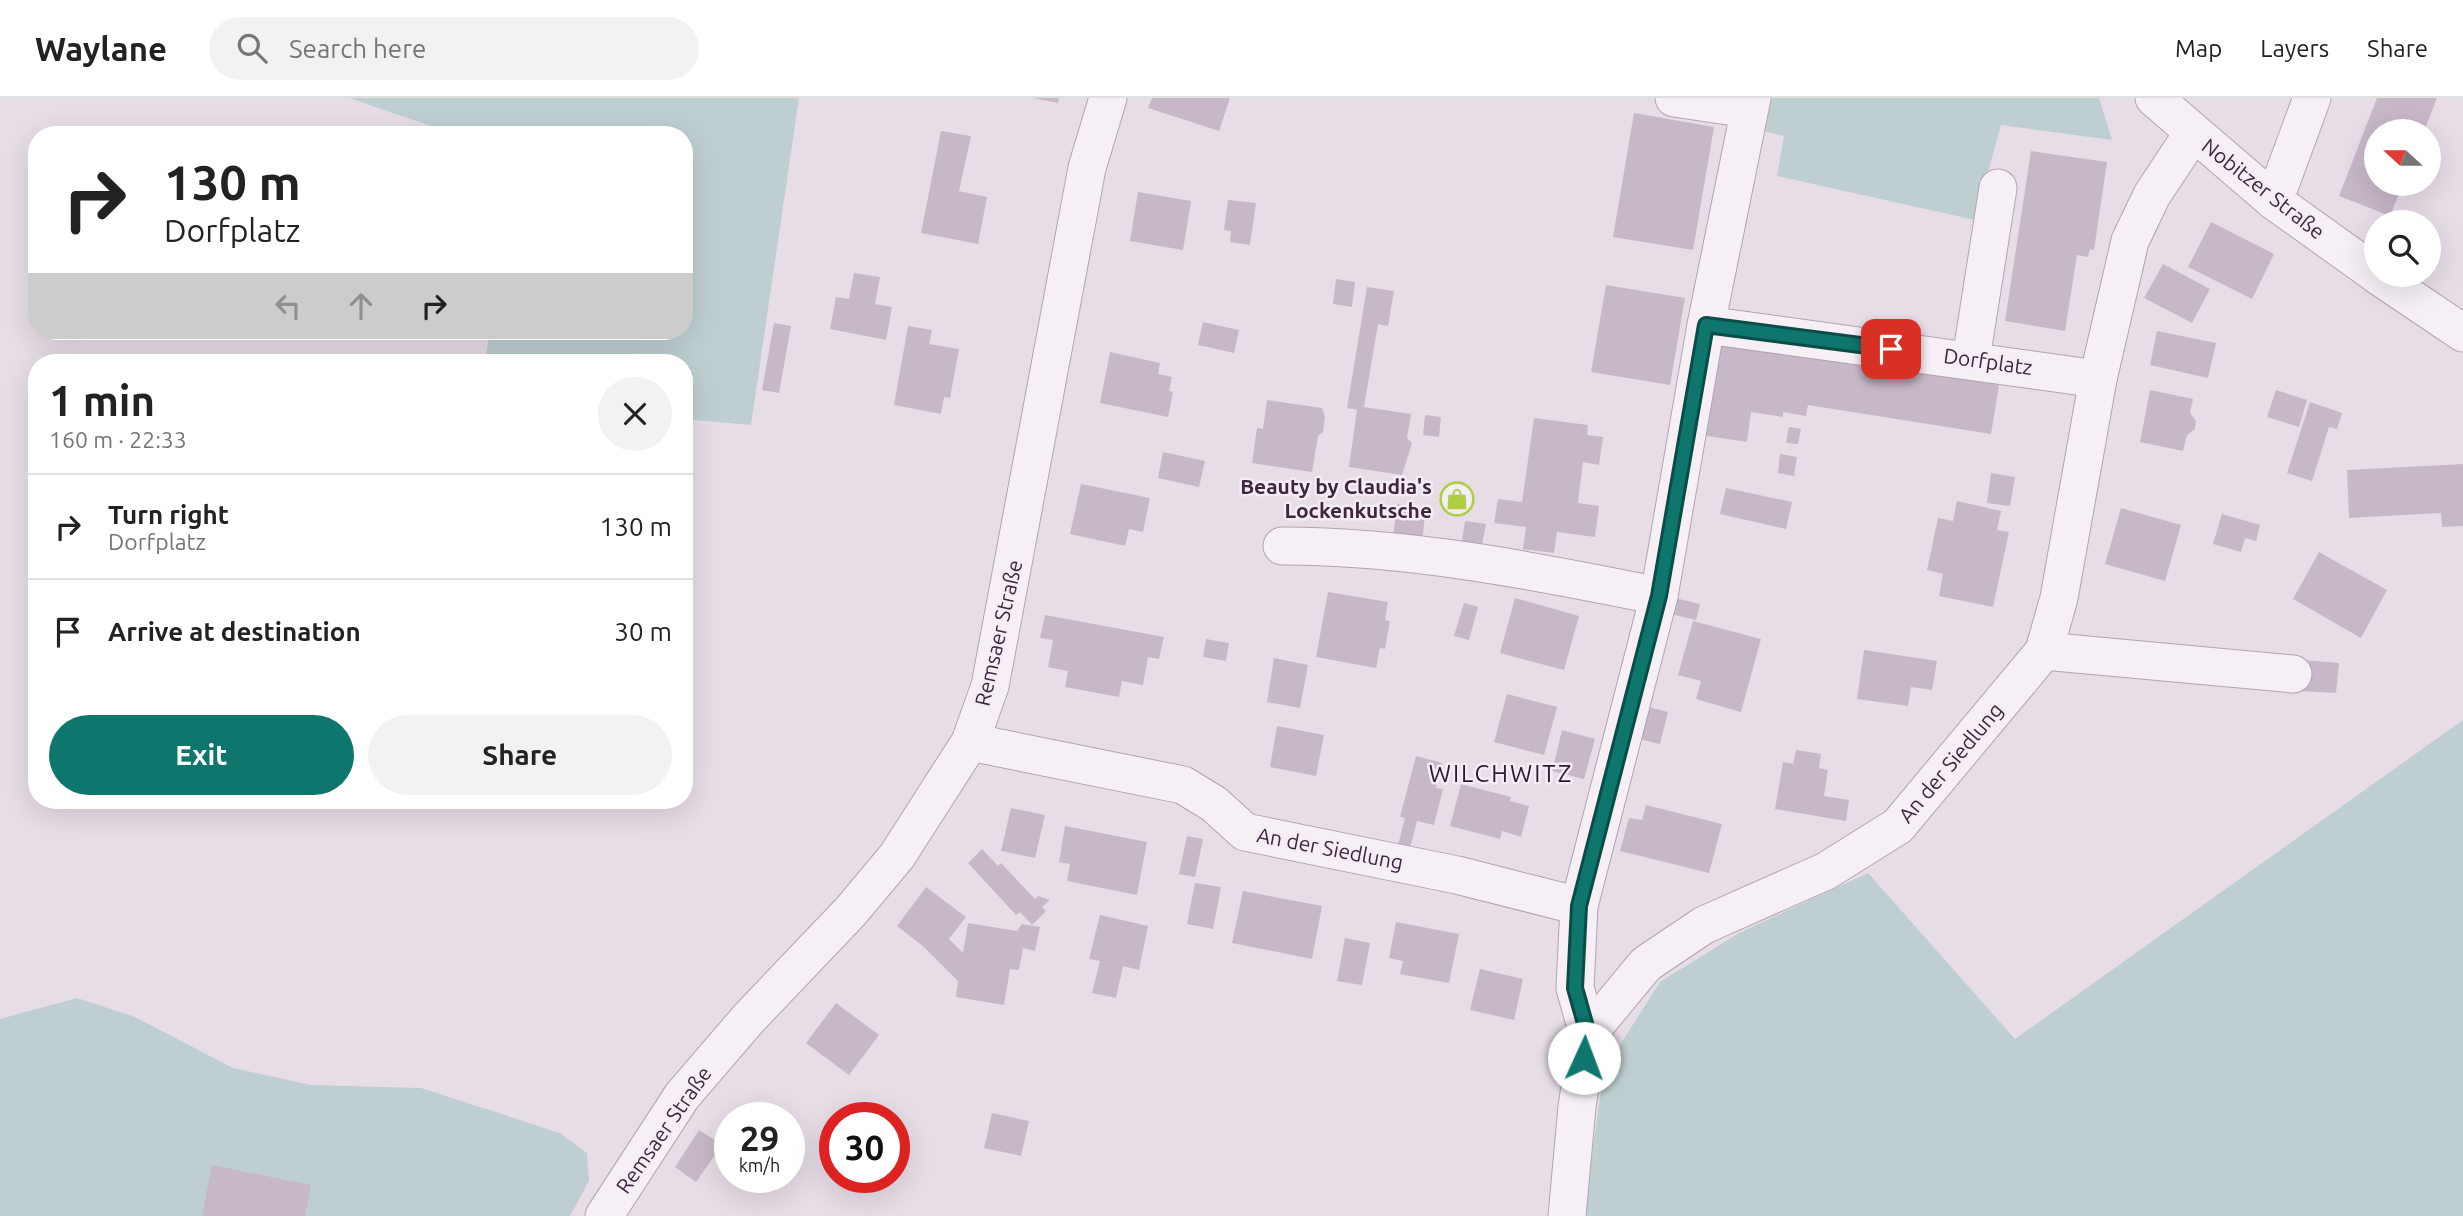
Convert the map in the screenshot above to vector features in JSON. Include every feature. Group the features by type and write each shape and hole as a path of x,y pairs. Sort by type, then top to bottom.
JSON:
{"street":[{"name":"Remsaer Straße","path":"604,1216 682,1096 749,1018 851,911 897,856 970,742 990,686 1087,168 1108,98"},
{"path":"1567,1216 1577,1107 1588,1034 1575,988 1579,906 1659,596 1706,325 1750,104 1674,98"},
{"name":"Nobitzer Straße","path":"2154,98 2274,201 2364,266"},
{"path":"2274,201 2312,98"},
{"path":"2098,379 2130,241 2152,195 2193,133"},
{"path":"1970,359 1998,188"},
{"name":"Nobitzer Straße","path":"2395,287 2463,333"},
{"name":"Dorfplatz","path":"1706,325 1970,359 2098,379"},
{"name":"An der Siedlung","path":"1588,1034 1646,964 1695,931 1826,871 1898,827 2044,651 2059,598 2098,379"},
{"path":"1282,546 1335,546 1546,573 1659,596"},
{"path":"2044,651 2293,674"},
{"name":"An der Siedlung","path":"970,742 1183,785 1214,804 1245,832 1457,874 1579,906"}],"shaded area":[{"path":"349,98 799,98 751,425 693,420 693,354 486,354 489,340 693,340 693,126 431,126"},
{"path":"1765,98 2099,98 2112,140 2001,125 1975,220 1777,176 1784,136 1755,129"},
{"path":"2463,720 2463,1216 1587,1216 1586,1197 1604,1070 1660,982 1739,933 1868,873 2015,1039"},
{"path":"77,998 135,1017 233,1068 311,1085 421,1088 560,1133 587,1153 589,1181 570,1216 0,1216 0,1019"}],"building":[{"path":"1033,98 1059,98 1058,103"},
{"path":"1152,98 1230,98 1219,131 1148,108"},
{"path":"2377,98 2437,98 2429,119 2369,119"},
{"path":"1634,113 1714,127 1693,250 1613,237"},
{"path":"941,131 971,136 959,191 987,197 978,244 921,233"},
{"path":"2364,132 2364,196 2398,196 2392,210 2375,210 2339,196"},
{"path":"2031,151 2107,162 2094,250 2090,249 2088,257 2077,255 2065,331 2005,321"},
{"path":"1138,192 1191,201 1183,250 1130,241"},
{"path":"1228,200 1256,203 1250,245 1230,242 1231,231 1224,230"},
{"path":"2211,222 2274,254 2252,299 2188,267"},
{"path":"2163,264 2210,289 2192,323 2144,298"},
{"path":"854,273 880,277 875,304 892,307 886,340 830,329 836,297 849,299"},
{"path":"1336,279 1355,282 1352,307 1333,304"},
{"path":"1606,285 1685,298 1670,385 1591,372"},
{"path":"1367,287 1394,291 1388,326 1378,324 1364,407 1411,414 1407,438 1412,443 1402,475 1349,467 1357,410 1347,408"},
{"path":"1203,322 1239,330 1234,353 1198,345"},
{"path":"774,323 791,326 779,393 762,390"},
{"path":"908,326 932,330 929,344 959,349 950,398 944,397 941,414 894,405"},
{"path":"2157,331 2216,343 2208,378 2150,365"},
{"path":"1716,335 2000,379 1991,434 1808,405 1806,416 1783,412 1783,417 1751,412 1747,442 1701,435"},
{"path":"1110,352 1160,363 1158,374 1172,377 1169,391 1173,392 1168,417 1100,403"},
{"path":"2150,390 2193,399 2190,413 2196,421 2195,429 2187,435 2183,451 2140,442"},
{"path":"2276,390 2307,400 2299,427 2267,417"},
{"path":"1267,400 1322,408 1325,417 1323,432 1318,436 1312,472 1252,463 1257,428 1263,429"},
{"path":"2310,402 2342,413 2337,429 2329,427 2312,481 2287,473"},
{"path":"1425,415 1441,417 1439,437 1423,435"},
{"path":"1534,418 1588,425 1587,435 1603,437 1599,465 1583,462 1578,503 1599,506 1595,537 1557,532 1554,553 1523,549 1526,527 1494,523 1498,499 1522,502"},
{"path":"1789,427 1801,429 1798,444 1786,443"},
{"path":"1163,452 1205,461 1199,487 1158,478"},
{"path":"1780,454 1797,457 1794,476 1778,473"},
{"path":"2463,464 2463,526 2442,527 2441,513 2349,518 2347,470"},
{"path":"1991,473 2015,477 2010,506 1987,503"},
{"path":"1081,484 1150,498 1143,532 1129,529 1125,546 1070,534"},
{"path":"1726,488 1792,502 1786,529 1720,514"},
{"path":"1957,501 2001,511 1997,530 2009,532 1993,607 1939,596 1943,574 1927,570 1938,518 1953,521"},
{"path":"1397,504 1426,508 1422,542 1393,538"},
{"path":"2121,508 2181,525 2165,581 2105,564"},
{"path":"2222,514 2260,525 2256,541 2245,538 2241,552 2213,544"},
{"path":"1465,521 1486,524 1482,544 1462,541"},
{"path":"2319,552 2387,590 2361,638 2293,599"},
{"path":"1328,592 1388,602 1385,620 1390,621 1385,649 1380,648 1376,668 1316,657"},
{"path":"1515,598 1579,616 1564,670 1500,653"},
{"path":"1675,598 1700,604 1696,620 1671,614"},
{"path":"1464,603 1478,607 1469,640 1454,636"},
{"path":"1045,615 1164,637 1159,659 1148,657 1143,685 1122,681 1119,697 1065,687 1068,671 1048,667 1053,640 1040,638"},
{"path":"1693,621 1761,639 1741,712 1696,699 1701,681 1678,675"},
{"path":"1206,639 1229,643 1226,661 1203,657"},
{"path":"1864,650 1937,661 1932,690 1911,687 1908,706 1857,699"},
{"path":"1274,658 1308,665 1300,708 1267,702"},
{"path":"2302,660 2339,663 2336,693 2299,691"},
{"path":"1507,694 1557,707 1544,755 1494,742"},
{"path":"1648,707 1668,712 1660,744 1639,739"},
{"path":"1277,726 1324,735 1316,776 1270,767"},
{"path":"1562,730 1595,739 1584,779 1552,771"},
{"path":"1796,750 1821,754 1819,768 1828,770 1824,796 1849,800 1846,821 1775,809 1783,762 1793,764"},
{"path":"1416,756 1442,763 1436,788 1443,789 1434,825 1417,821 1409,852 1397,849 1405,818 1400,817"},
{"path":"1461,784 1511,797 1510,801 1529,806 1521,837 1502,831 1500,839 1450,826"},
{"path":"1646,805 1722,824 1709,873 1620,851 1629,818 1642,820"},
{"path":"1011,808 1045,815 1035,858 1001,851"},
{"path":"1065,826 1147,842 1137,895 1067,881 1070,864 1059,862"},
{"path":"1187,836 1203,839 1195,877 1179,874"},
{"path":"982,849 998,866 1001,863 1035,899 1038,896 1050,900 1042,907 1046,911 1032,925 1020,912 1016,915 968,863"},
{"path":"1195,883 1221,887 1213,929 1187,924"},
{"path":"926,887 966,917 949,939 963,953 968,923 1017,931 1022,924 1040,927 1035,951 1023,948 1019,970 1010,969 1004,1005 956,997 958,981 924,947 897,926"},
{"path":"1243,891 1322,906 1312,959 1232,943"},
{"path":"1100,915 1148,926 1139,970 1123,966 1116,998 1092,993 1100,961 1089,959"},
{"path":"1396,922 1459,934 1449,983 1400,974 1403,961 1389,958"},
{"path":"1345,938 1370,943 1362,985 1337,981"},
{"path":"1480,969 1523,979 1514,1020 1470,1010"},
{"path":"836,1003 879,1035 849,1075 806,1043"},
{"path":"992,1113 1029,1121 1021,1156 984,1148"},
{"path":"699,1130 714,1140 714,1156 696,1182 675,1167"},
{"path":"212,1165 311,1185 305,1216 202,1216"}],"place":[{"name":"Beauty by Claudia's Lockenkutsche","path":"1457,499"}],"district":[{"name":"WILCHWITZ","path":"1501,774"}],"route":[{"path":"1584,1058 1588,1034 1575,988 1579,906 1622,748 1659,596 1706,325 1891,349"}]}
